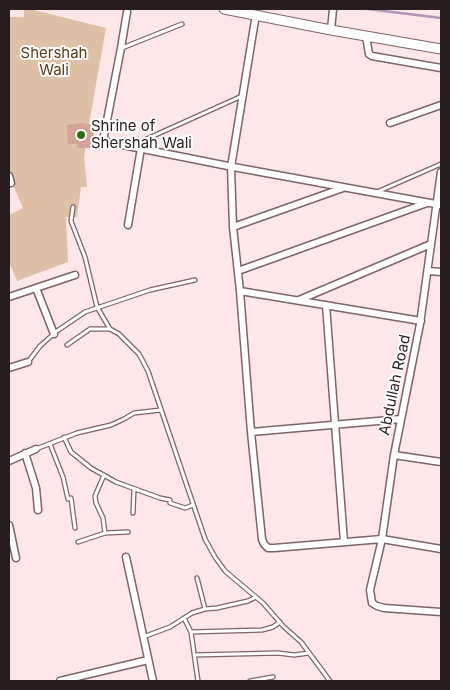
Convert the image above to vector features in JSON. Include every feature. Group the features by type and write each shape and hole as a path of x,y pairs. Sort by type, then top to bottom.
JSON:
{"main road":[{"path":"224,9 441,49"}],"street":[{"path":"331,30 333,11"},
{"path":"127,12 103,139 105,141 439,205"},
{"path":"256,14 231,166 234,227 251,432 262,539 268,548 382,539 441,549"},
{"path":"366,36 369,54 372,56 441,68"},
{"path":"390,123 441,105"},
{"path":"128,226 141,148"},
{"name":"Abdullah Road","path":"441,172 439,205 431,244 421,321 394,455 382,539 370,590 372,603 377,606 441,612"},
{"path":"9,176 11,183"},
{"path":"234,227 344,188"},
{"path":"238,271 428,203"},
{"path":"298,300 431,244"},
{"path":"428,271 441,272"},
{"path":"9,297 76,274"},
{"path":"36,288 54,334"},
{"path":"240,291 421,321"},
{"path":"326,305 344,542"},
{"path":"9,368 28,362"},
{"path":"251,432 401,419"},
{"path":"9,460 36,449"},
{"path":"25,453 36,488 38,510"},
{"path":"394,455 441,462"},
{"path":"9,525 16,558"},
{"path":"126,557 154,681"},
{"path":"60,681 148,660"}],"lane":[{"path":"121,48 182,24"},
{"path":"131,146 242,96"},
{"path":"374,193 441,164"},
{"path":"73,207 71,221 85,257 97,307 110,329 119,334 139,354 148,371 205,538 215,557 225,572 256,597 301,642 330,681"},
{"path":"28,362 40,346 85,312 164,286 195,280"},
{"path":"67,345 90,330 110,329"},
{"path":"36,449 64,437 110,425 134,413 161,410"},
{"path":"64,437 71,452 91,468 116,482 170,500 170,502 185,508 194,505"},
{"path":"50,444 68,499 71,498 76,528"},
{"path":"104,475 95,496 103,518 105,533"},
{"path":"133,514 134,489"},
{"path":"78,542 105,533 128,532"},
{"path":"197,578 204,609"},
{"path":"143,637 170,627 192,613 248,601 256,597"},
{"path":"184,618 192,632 198,681"},
{"path":"192,632 262,630 273,627 280,622"},
{"path":"195,655 278,653 294,655 309,653"},
{"path":"250,681 273,677"}],"green space":[{"name":"Shershah Wali","path":"24,9 106,28 84,157 87,187 81,187 77,217 66,217 68,262 17,281 9,262 9,215 23,208 9,176 9,17 24,17"}],"building":[{"name":"Shrine of Shershah Wali","path":"81,123 95,125 92,148 77,148 77,144 68,144 67,125"}],"waterway":[{"path":"368,9 441,18"}],"place":[{"name":"Shrine of Shershah Wali","path":"81,135"}]}
